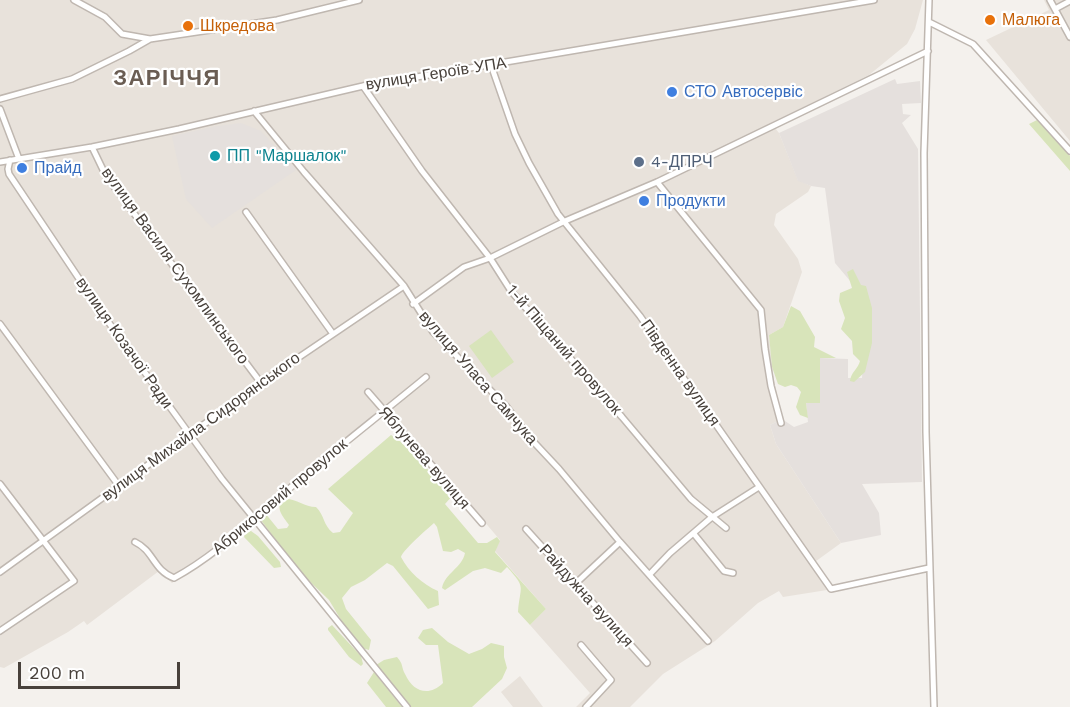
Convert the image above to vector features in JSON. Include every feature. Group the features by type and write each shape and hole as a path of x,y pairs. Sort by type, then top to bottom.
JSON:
{"street":[{"path":"74,0 105,17 122,34 150,39 278,20 359,0"},
{"name":"вулиця Героїв УПА","path":"0,162 92,147 363,86 874,0"},
{"path":"929,0 924,153 929,568 934,707"},
{"path":"1050,0 1070,37"},
{"path":"1055,9 1070,1"},
{"path":"929,22 973,44 1070,151"},
{"path":"0,99 47,88 72,79 150,39"},
{"path":"413,304 464,267 490,258 565,221 657,182 928,51"},
{"name":"Південна вулиця","path":"491,65 515,134 558,214 640,316 831,589 929,568"},
{"name":"1-й Піщаний провулок","path":"363,86 422,171 490,258 511,291 691,499 726,528"},
{"path":"0,109 19,159"},
{"name":"вулиця Уласа Самчука","path":"254,111 404,286 413,304 433,332 506,406 529,437 708,641"},
{"name":"вулиця Василя Сухомлинського","path":"92,147 106,176 261,383"},
{"name":"вулиця Козачої Ради","path":"10,160 9,174 40,223 189,435 407,707"},
{"path":"657,182 762,310 771,386 781,423"},
{"path":"246,212 333,334"},
{"name":"вулиця Михайла Сидорянського","path":"0,572 261,383 404,286"},
{"path":"0,324 119,486"},
{"name":"Абрикосовий провулок","path":"135,542 146,547 157,566 165,574 174,578 204,560 250,524 254,518 426,377"},
{"name":"Яблунева вулиця","path":"368,392 482,523"},
{"path":"0,484 74,581 0,631"},
{"path":"651,574 712,517 759,487"},
{"name":"Райдужна вулиця","path":"526,529 574,585 647,663"},
{"path":"694,534 724,571 733,573"},
{"path":"574,585 620,542"},
{"path":"581,645 611,680 586,707"}],"shaded area":[{"path":"0,0 923,0 915,29 907,44 869,75 771,123 779,133 798,180 811,186 808,192 776,214 774,225 798,259 802,272 783,327 769,335 773,375 782,419 770,425 776,444 841,543 812,564 827,590 783,597 779,591 758,603 715,641 663,674 630,707 576,707 590,693 530,625 546,609 495,551 500,540 390,411 172,583 159,571 87,625 84,621 4,668 0,667"},
{"path":"1044,0 1070,0 1070,141 986,40 1049,10"},
{"path":"895,79 897,84 920,81 921,103 902,104 903,114 911,115 902,123 918,149 922,482 862,484 879,513 881,535 841,543 776,444 770,425 782,419 794,427 808,422 806,403 820,403 820,358 848,359 848,378 862,378 866,300 835,263 825,188 798,181 779,133"},
{"name":"ПП \"Маршалок\"","path":"241,123 261,131 296,170 212,228 186,199 172,136"},
{"path":"520,676 543,707 513,707 501,692"}],"green space":[{"path":"1039,119 1070,156 1070,171 1029,124"},
{"path":"853,269 861,285 866,286 872,308 872,343 865,372 854,382 850,381 860,361 853,354 852,341 841,329 845,318 839,301 840,293 852,288 847,272"},
{"path":"791,306 800,311 815,337 814,347 836,358 820,358 820,403 806,403 808,418 800,415 796,407 801,392 797,387 791,385 785,387 778,384 772,367 769,335 783,327"},
{"path":"491,330 514,362 492,378 469,346"},
{"path":"391,435 401,442 453,495 445,504 478,543 487,543 497,537 500,541 495,552 546,609 530,625 518,612 521,588 507,567 501,573 485,568 473,571 445,590 442,588 446,578 461,563 465,553 458,549 451,552 443,551 434,523 410,545 401,557 416,577 438,591 439,605 428,609 393,566 387,563 365,580 351,587 342,598 346,609 371,640 369,650 362,648 350,635 329,600 300,572 261,520 261,515 265,513 278,529 287,528 289,525 280,512 280,506 284,499 288,499 316,507 330,530 333,533 340,532 353,513 328,489"},
{"path":"251,531 280,562 281,567 274,568 244,537 246,532"},
{"path":"332,625 361,656 363,664 361,666 349,657 328,630"},
{"path":"432,628 448,642 469,654 491,643 504,646 507,668 502,679 472,707 410,707 376,665 384,660 397,657 412,685 427,691 438,687 443,683 438,645 426,645 418,638 423,630"},
{"path":"374,672 402,707 386,707 367,683"}],"place":[{"name":"Малюга","path":"990,20"},
{"name":"Шкредова","path":"188,26"},
{"name":"СТО Автосервіс","path":"672,92"},
{"name":"ПП \"Маршалок\"","path":"215,156"},
{"name":"4-ДПРЧ","path":"639,162"},
{"name":"Прайд","path":"22,168"},
{"name":"Продукти","path":"644,201"}],"district":[{"name":"ЗАРІЧЧЯ","path":"167,79"}]}
